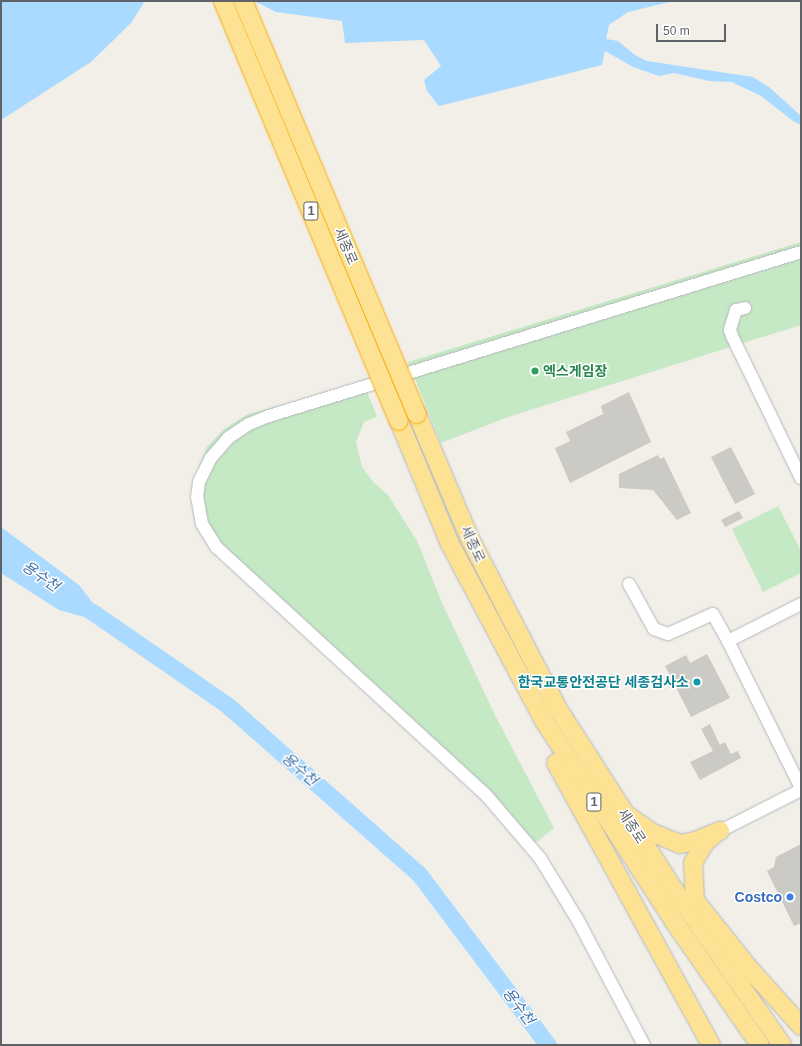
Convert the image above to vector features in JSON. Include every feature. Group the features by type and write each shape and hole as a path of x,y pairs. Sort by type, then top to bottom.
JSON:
{"highway":[{"name":"세종로","path":"223,1 450,544 499,641 583,784 760,1045"},
{"name":"세종로","path":"243,1 416,414 471,541 522,642 558,709 602,780 782,1045"},
{"path":"450,544 520,697 711,1045"},
{"path":"602,780 628,816 748,966 801,1026"},
{"path":"628,816 653,833 680,844 695,841 720,831"},
{"path":"695,900 693,863 705,842 720,831"}],"street":[{"path":"644,1045 579,922 540,858 486,795 217,548 202,524 197,497 199,482 210,459 228,438 249,424 269,416 801,252"},
{"path":"745,308 736,310 730,330 801,478"},
{"path":"629,584 654,629 668,634 713,614 728,641 801,789 720,831"},
{"path":"728,641 801,604"}],"green space":[{"path":"801,242 801,325 508,417 441,443 408,362"},
{"path":"364,384 377,417 364,422 356,442 362,467 374,483 388,495 417,541 442,603 495,715 554,828 529,848 504,818 212,547 196,477 206,448 224,429 248,414"},
{"path":"778,506 801,551 801,573 763,592 732,529"}],"water":[{"path":"1,1 145,1 131,23 91,62 1,120"},
{"path":"254,1 674,1 628,12 609,25 606,39 618,41 635,55 647,61 753,77 769,87 801,116 801,125 793,121 761,96 732,82 709,81 674,73 659,76 633,67 605,51 602,65 439,106 427,91 424,80 441,66 424,40 345,43 342,21 276,12"},
{"path":"1,527 79,585 109,624 59,610 1,573"}],"building":[{"path":"629,392 651,442 570,483 555,448 570,441 566,432 603,414 601,406"},
{"path":"731,447 755,494 735,504 711,457"},
{"path":"658,455 660,459 664,457 691,513 677,520 653,490 619,488 619,474"},
{"path":"739,511 743,518 725,527 721,520"},
{"name":"한국교통안전공단 세종검사소","path":"707,654 730,698 691,717 665,666 686,655 690,663"},
{"path":"710,724 720,745 725,742 731,754 738,751 741,758 700,780 690,762 713,751 701,729"},
{"name":"Costco","path":"801,844 801,923 794,926 767,871 774,867 776,857"}],"waterway":[{"name":"용수천","path":"91,611 226,704 419,874 548,1045"}],"place":[{"name":"엑스게임장","path":"535,371"},
{"name":"한국교통안전공단 세종검사소","path":"697,682"},
{"name":"Costco","path":"790,897"}]}
